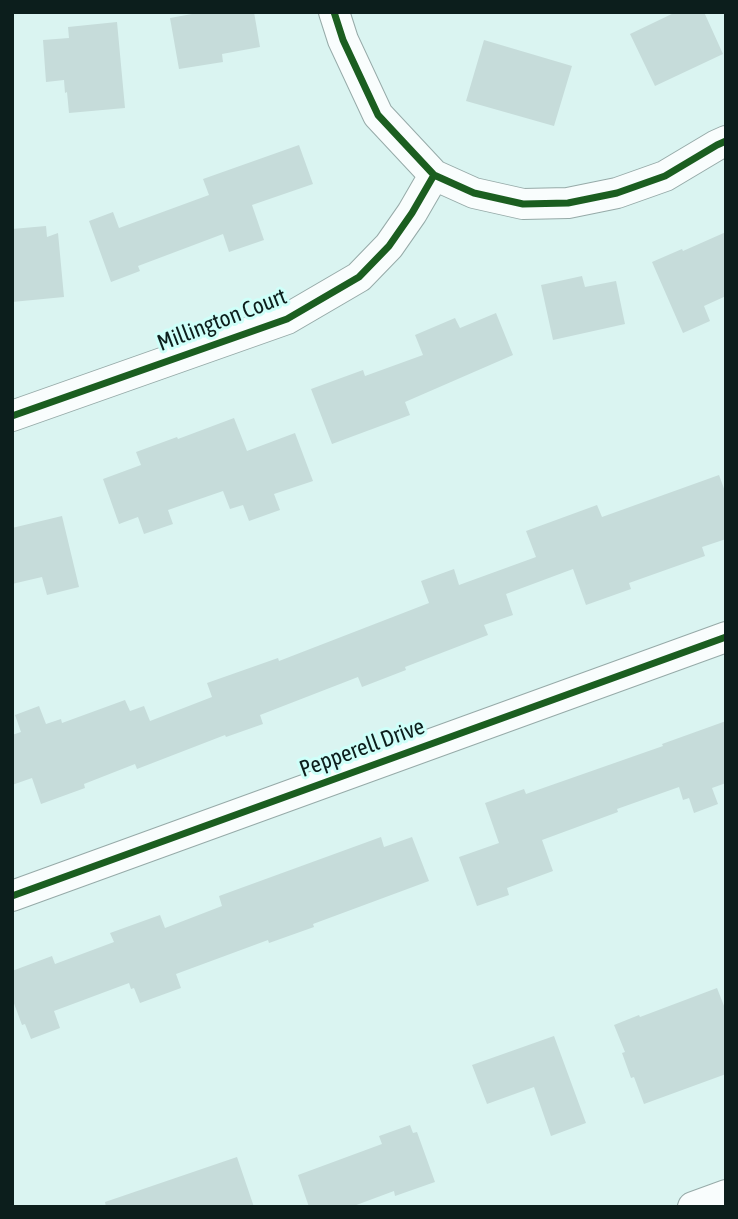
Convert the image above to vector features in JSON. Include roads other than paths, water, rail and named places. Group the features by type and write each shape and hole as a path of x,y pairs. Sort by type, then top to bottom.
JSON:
{"street":[{"path":"334,12 343,40 378,115 434,175 474,193 523,204 568,204 617,193 665,176 726,141"},
{"name":"Millington Court","path":"12,416 287,319 359,277 389,246 434,175"},
{"name":"Pepperell Drive","path":"12,895 726,637"},
{"path":"693,1207 726,1195"}]}
